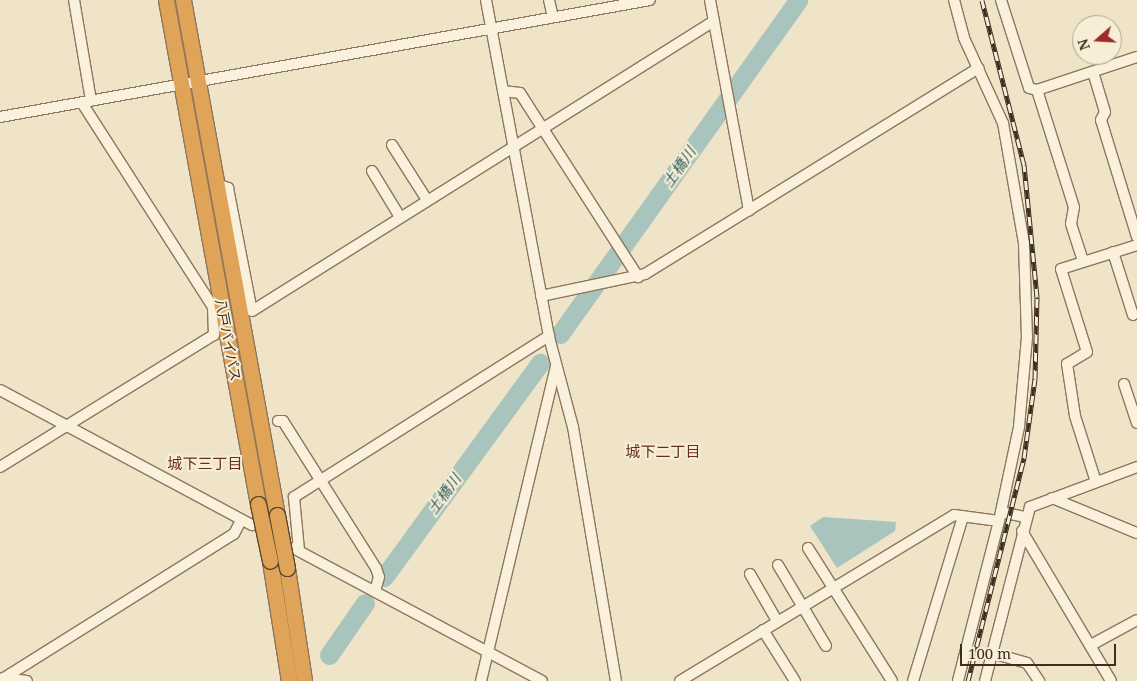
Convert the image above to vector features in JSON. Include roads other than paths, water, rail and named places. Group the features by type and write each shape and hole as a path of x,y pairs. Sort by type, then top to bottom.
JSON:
{"highway":[{"name":"八戸バイパス","path":"166,0 270,561 289,681"},
{"name":"八戸バイパス","path":"183,0 278,515 304,681"}],"street":[{"path":"0,467 214,335 213,307 87,102 74,0"},
{"path":"486,0 549,336 574,427 616,681"},
{"path":"549,0 553,18"},
{"path":"0,117 650,0"},
{"path":"710,0 749,210"},
{"path":"954,0 978,68 1003,123 1024,243 1027,337 1019,426 1000,516 958,681"},
{"path":"1001,0 1028,88 1037,90 1137,57"},
{"path":"216,184 228,188 252,311 542,127 714,21"},
{"path":"541,296 638,276 749,210 978,68"},
{"path":"1093,72 1105,112 1101,120 1137,237"},
{"path":"1037,90 1074,207 1072,224 1083,261"},
{"path":"503,91 520,93 638,276"},
{"path":"392,145 426,200"},
{"path":"372,171 400,217"},
{"path":"1096,482 1074,416 1067,364 1087,352 1060,269 1137,245"},
{"path":"1114,252 1133,315"},
{"path":"542,681 296,549 294,497 549,336"},
{"path":"481,681 556,364"},
{"path":"1124,384 1137,423"},
{"path":"0,390 252,525"},
{"path":"278,421 283,421 376,568 379,578 375,591"},
{"path":"985,681 1025,517 1030,507 1137,467"},
{"path":"1052,498 1137,533"},
{"path":"913,681 963,516"},
{"path":"680,681 942,519 963,516 1025,517"},
{"path":"2,678 234,534 241,520"},
{"path":"1022,531 1111,681"},
{"path":"808,548 892,681"},
{"path":"778,565 826,646"},
{"path":"750,574 778,621"},
{"path":"1091,645 1137,620"},
{"path":"763,630 795,681"},
{"path":"992,653 1027,663 1039,681"},
{"path":"2,678 27,681"}],"water":[{"path":"823,517 896,522 895,531 837,568 810,526"}],"waterway":[{"name":"土橋川","path":"560,334 798,0"},
{"name":"土橋川","path":"384,577 540,363"},
{"name":"土橋川","path":"329,655 365,603"}],"railway":[{"path":"968,681 1024,458 1035,379 1037,297 1024,165 982,0"}],"district":[{"name":"城下二丁目","path":"663,452"},
{"name":"城下三丁目","path":"205,464"}]}
